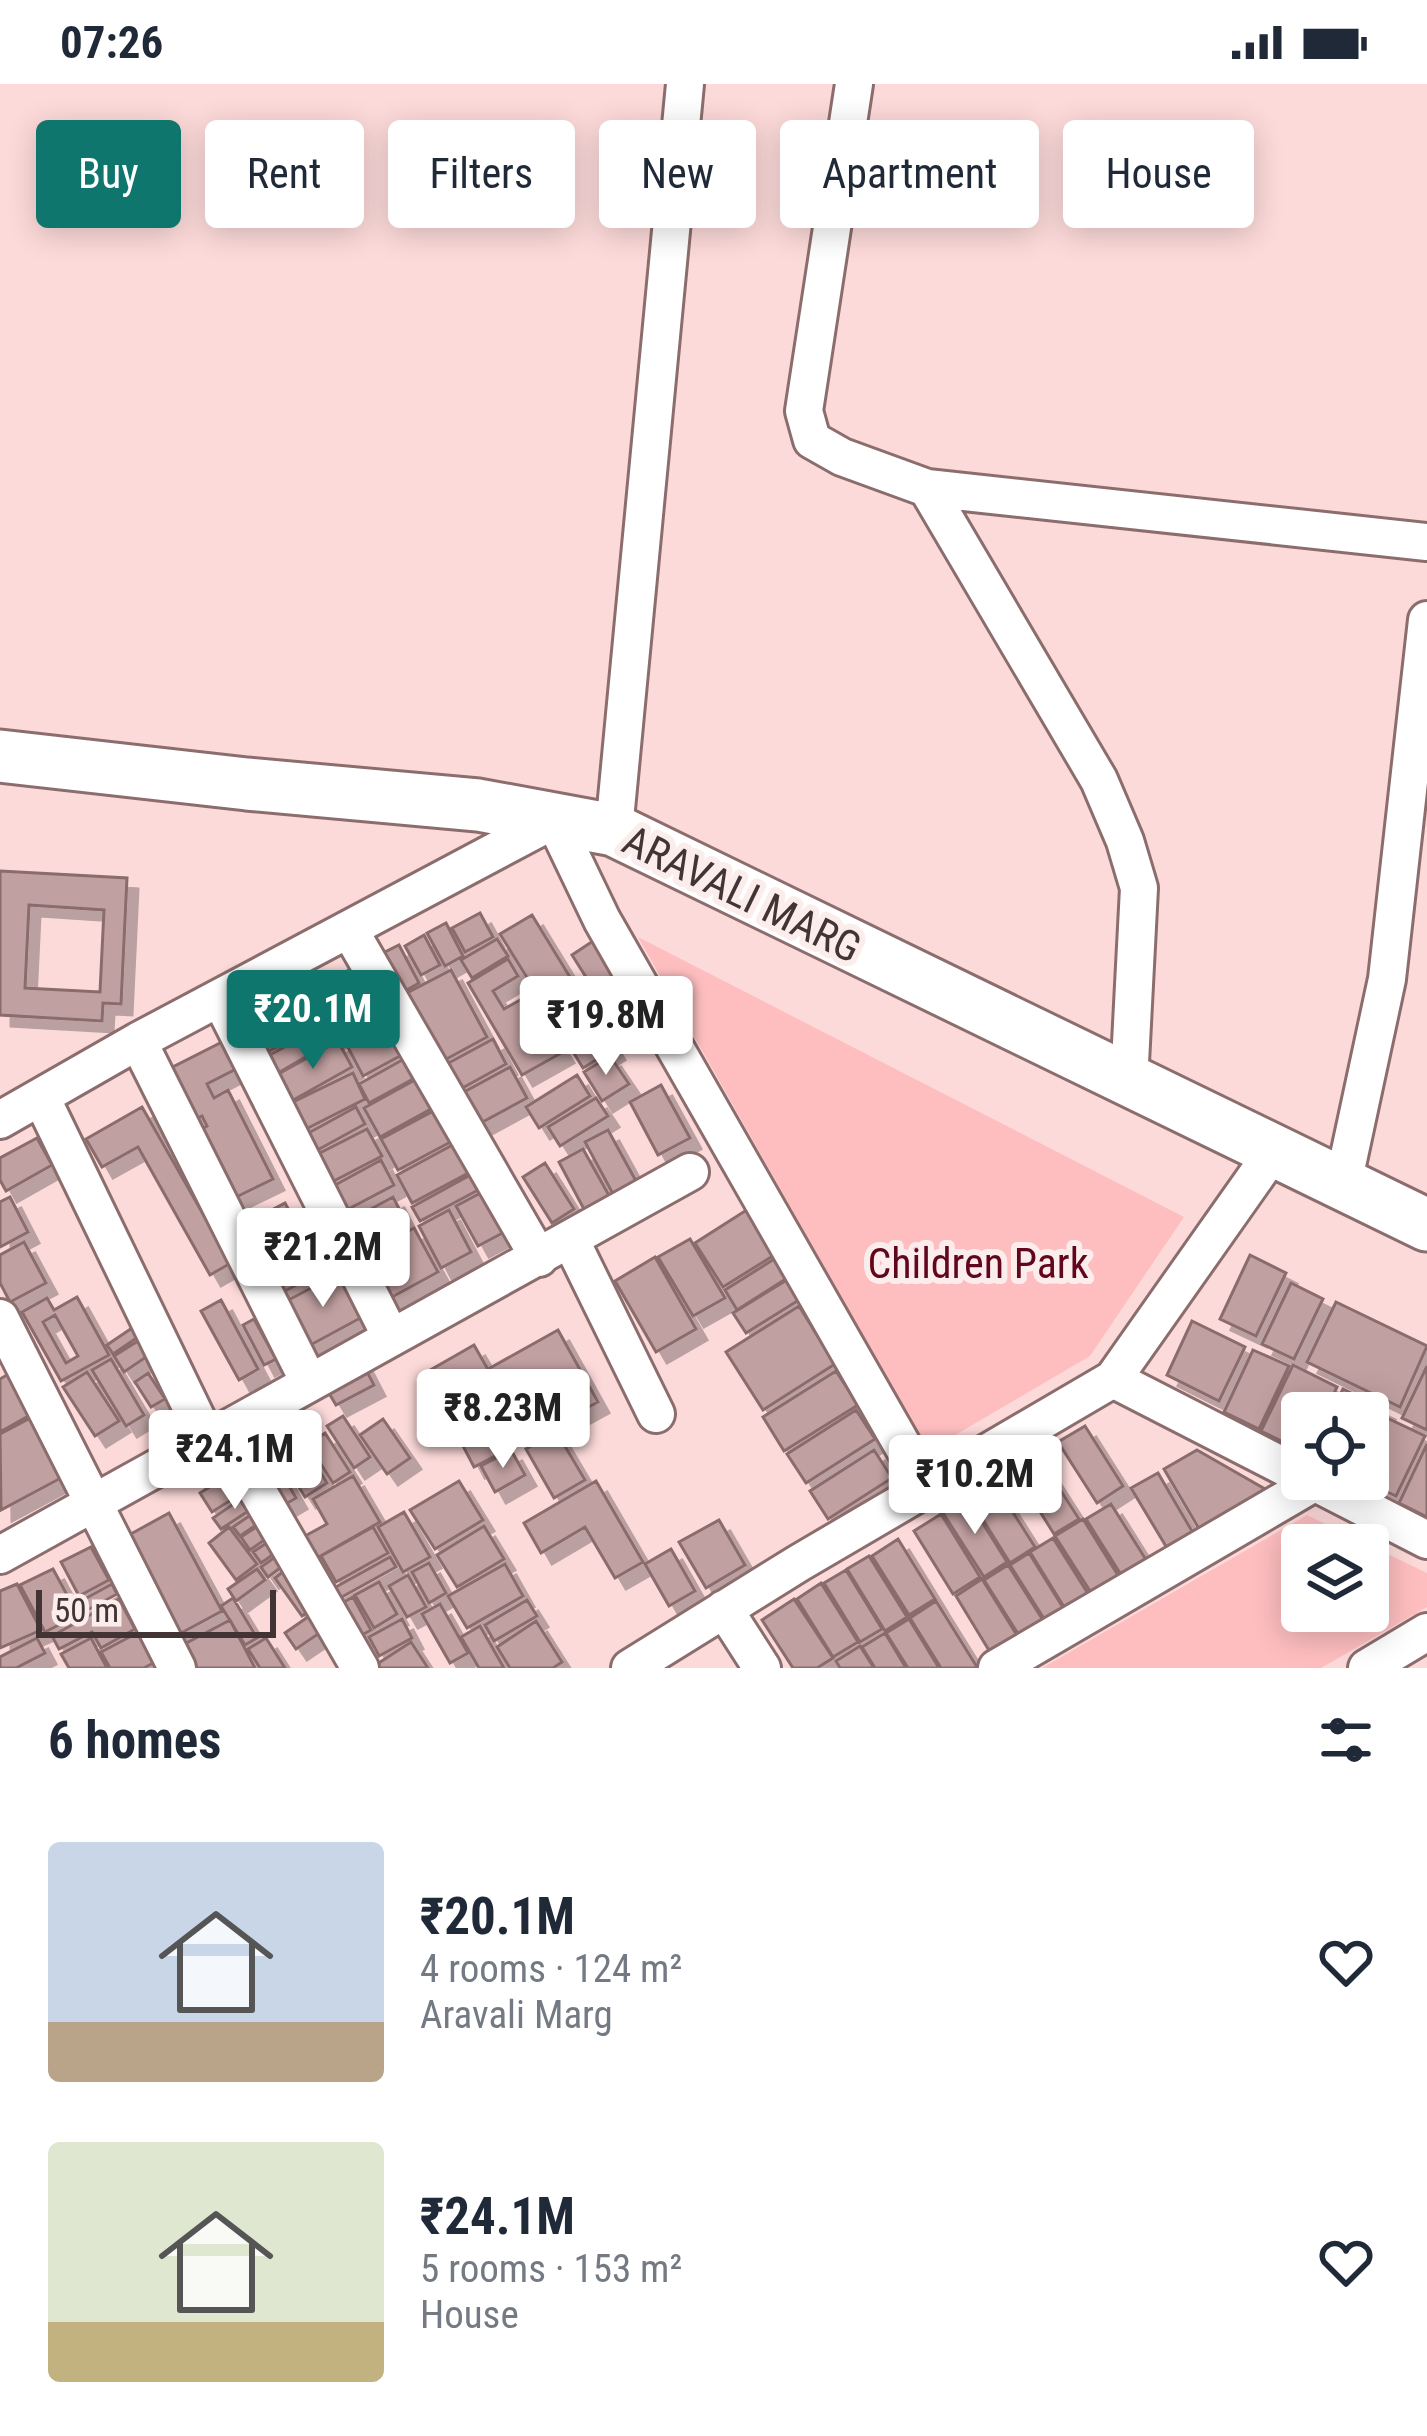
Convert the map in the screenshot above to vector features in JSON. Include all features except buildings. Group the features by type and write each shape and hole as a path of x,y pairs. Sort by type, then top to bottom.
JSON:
{"street":[{"path":"614,830 686,84"},
{"path":"854,84 804,411 812,440 842,457 927,488 1427,542"},
{"path":"927,488 1100,780 1125,841 1139,888 1129,1082"},
{"path":"1343,1184 1387,979 1427,620"},
{"name":"ARAVALI MARG","path":"0,756 478,805 614,830 1427,1226"},
{"path":"0,1120 138,1041 554,820 602,920 928,1490"},
{"path":"350,931 656,1414"},
{"path":"221,1000 391,1337"},
{"path":"138,1041 309,1382"},
{"path":"41,1097 215,1435 360,1668"},
{"path":"630,1668 1113,1379 1273,1152"},
{"path":"2,1548 96,1503 690,1172"},
{"path":"0,1318 177,1668"},
{"path":"1113,1379 1281,1468"},
{"path":"997,1668 1285,1500"},
{"path":"1345,1500 1427,1540"},
{"path":"724,1609 762,1668"},
{"path":"1367,1668 1427,1632"}],"green space":[{"name":"Children Park","path":"638,937 1184,1217 1090,1356 928,1451"},
{"path":"1307,1515 1326,1524 1291,1524"},
{"path":"1281,1530 1281,1632 1384,1632 1321,1668 1042,1668"},
{"path":"1389,1555 1427,1573 1427,1607 1389,1629"}]}
